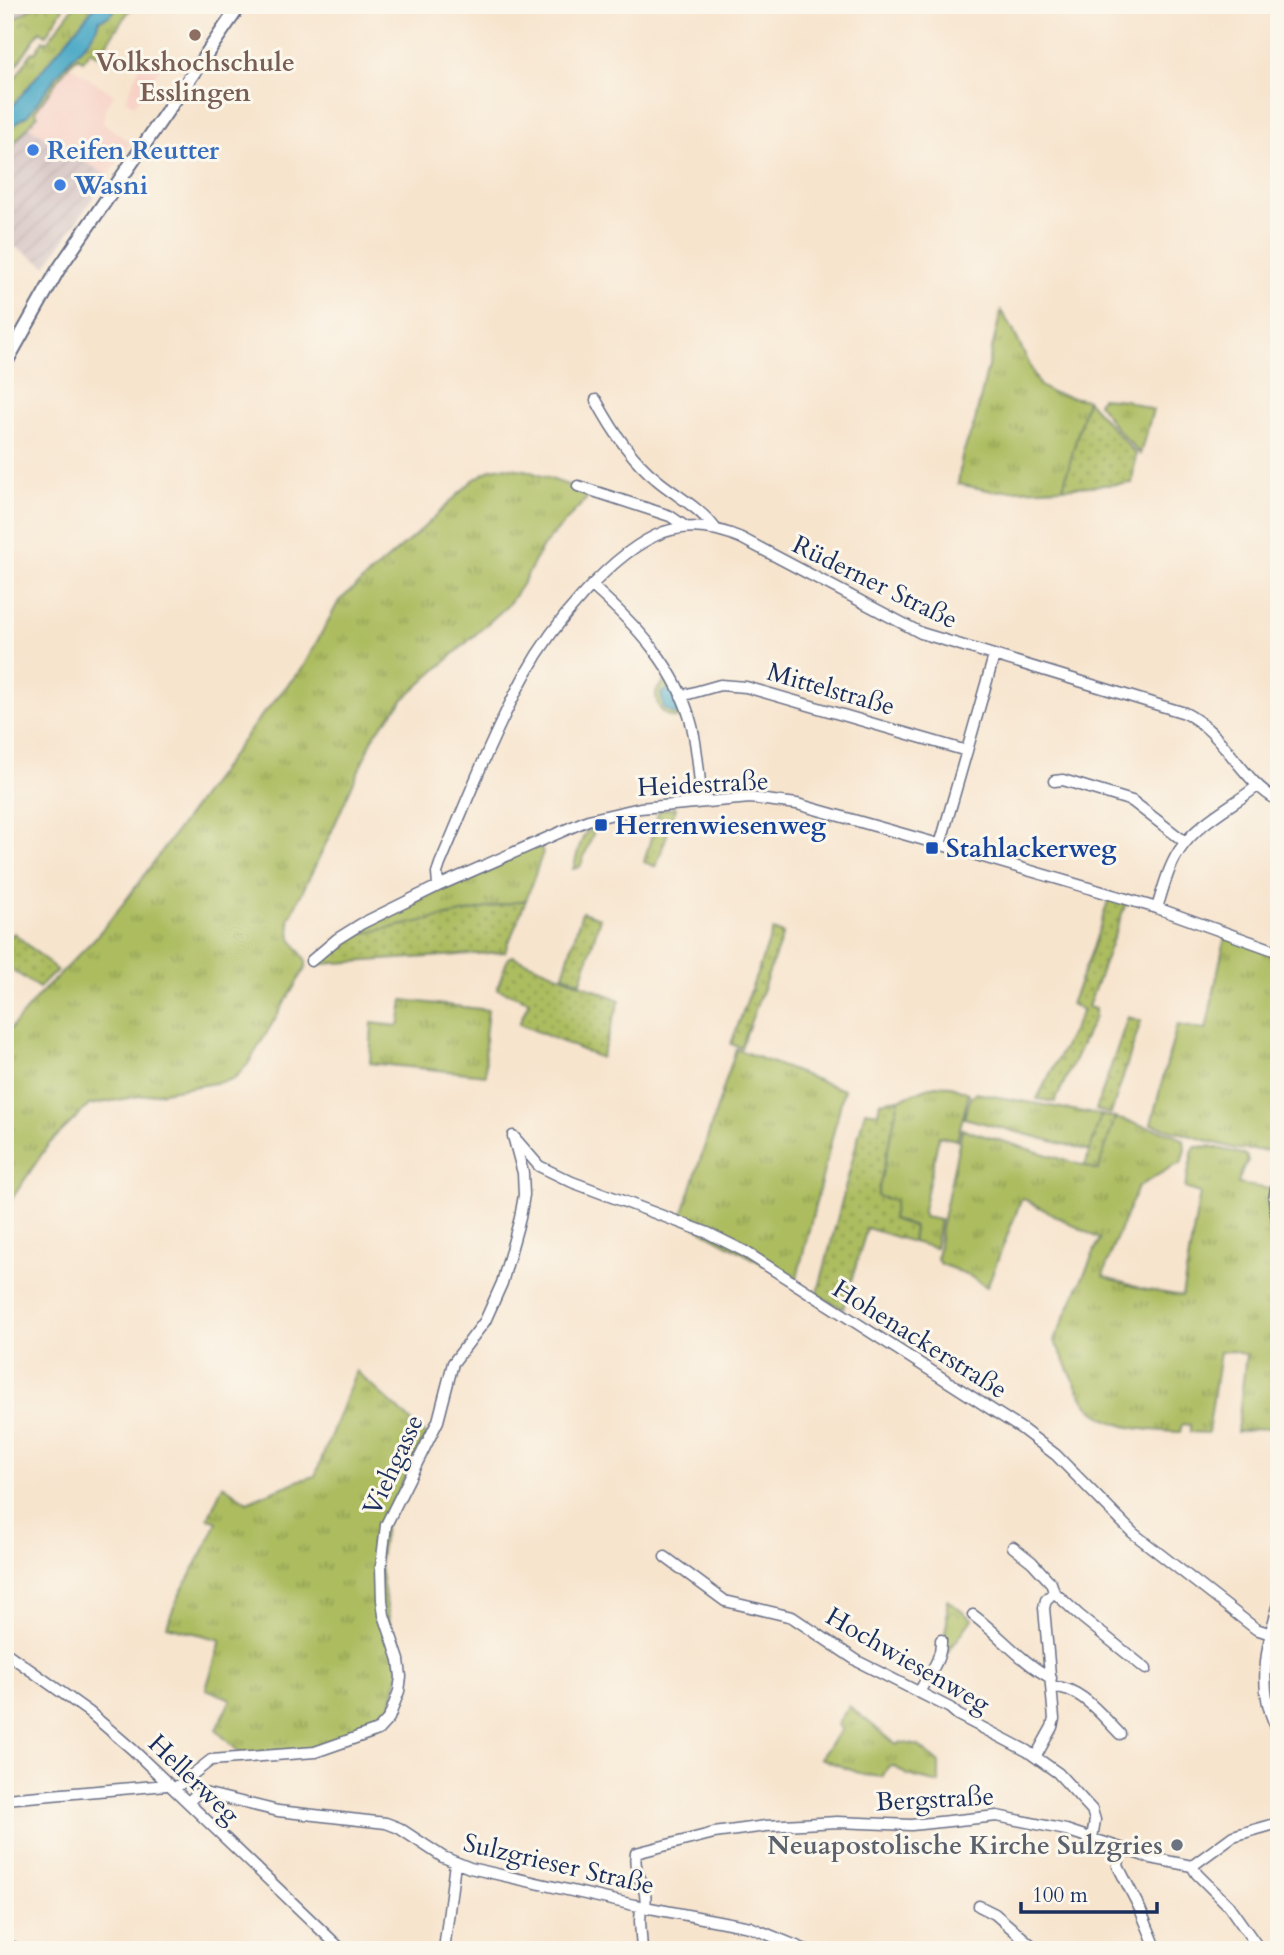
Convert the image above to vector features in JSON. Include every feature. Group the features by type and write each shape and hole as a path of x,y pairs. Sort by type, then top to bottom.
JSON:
{"main road":[{"path":"5,363 58,270 240,5"},
{"path":"5,1946 17,1950"}],"street":[{"name":"Rüderner Straße","path":"596,400 608,422 646,471 701,511 715,528 741,538 913,629 1192,716 1210,732 1256,787 1279,801"},
{"path":"578,485 673,517 687,527"},
{"path":"438,886 437,873 440,864 511,701 553,632 592,586 644,542 664,532 687,527 715,528"},
{"path":"592,586 648,641 663,661 681,696 694,738 702,802"},
{"path":"940,845 994,656"},
{"name":"Mittelstraße","path":"681,696 719,685 746,687 967,751"},
{"path":"1054,780 1063,780 1130,800 1185,842"},
{"path":"1157,908 1171,867 1185,842 1202,826 1256,787"},
{"name":"Heidestraße","path":"311,961 353,928 438,886 588,820 628,810 750,797 780,800 1157,908 1279,952"},
{"name":"Hohenackerstraße","path":"513,1136 530,1158 541,1167 581,1187 727,1242 1036,1438 1142,1541 1256,1629 1275,1634"},
{"name":"Viehgasse","path":"171,1787 211,1760 315,1752 378,1730 389,1718 399,1692 401,1677 399,1660 384,1615 382,1600 381,1558 386,1522 436,1425 453,1363 485,1321 497,1298 524,1199 524,1179 513,1136"},
{"path":"524,1179 531,1171 541,1167"},
{"path":"1279,1171 1274,1200 1279,1233"},
{"path":"1013,1547 1045,1575 1054,1592 1146,1669"},
{"name":"Hochwiesenweg","path":"666,1557 725,1601 792,1616 859,1662 1036,1756 1064,1778 1089,1806 1095,1820 1092,1838"},
{"path":"1036,1756 1054,1723 1044,1608 1047,1598 1054,1592"},
{"path":"1279,1604 1275,1634 1266,1663 1265,1692 1269,1714 1279,1732"},
{"path":"973,1615 1051,1683 1082,1699 1120,1734"},
{"path":"919,1693 937,1665 941,1640"},
{"name":"Hellerweg","path":"5,1652 101,1722 156,1770 342,1950"},
{"path":"5,1799 171,1787"},
{"name":"Sulzgrieser Straße","path":"188,1802 197,1794 204,1793 291,1813 386,1823 399,1828 455,1863 479,1871 750,1927 806,1950"},
{"name":"Bergstraße","path":"643,1907 647,1894 635,1868 636,1853 720,1832 766,1826 837,1822 911,1825 997,1816 1021,1819 1092,1838 1164,1862 1192,1866"},
{"path":"1260,1950 1228,1905 1192,1866 1233,1836 1275,1824 1279,1826"},
{"path":"1121,1848 1118,1866 1157,1950"},
{"path":"444,1950 455,1863"},
{"path":"979,1906 995,1914 1037,1950"},
{"path":"642,1950 639,1919 643,1907"},
{"path":"358,1950 368,1950"}],"shaded area":[{"path":"5,5 37,5 5,25"},
{"path":"154,59 162,65 134,105 126,100 142,60"},
{"path":"69,65 114,95 105,108 103,123 131,143 108,176 27,126 37,115 34,112"},
{"path":"27,126 108,176 46,266 14,246 5,264 5,185 15,142"}],"green space":[{"path":"37,5 65,5 46,35 40,31 5,82 5,25"},
{"path":"75,5 96,5 5,115 5,94 32,52 35,53 43,40 47,42"},
{"path":"119,5 133,5 98,56 90,51 83,61 78,57 69,65 35,111 38,115 15,142 5,185 6,145 13,128 28,115 62,69 88,41 99,20 109,16"},
{"path":"1001,311 1039,385 1052,393 1087,400 1063,488 992,491 958,484 962,456 975,421"},
{"path":"1101,398 1125,400 1153,410 1140,454 1115,427 1098,403"},
{"path":"1087,400 1136,454 1132,483 1063,488"},
{"path":"503,467 525,470 585,491 588,497 543,546 508,605 404,699 375,734 289,919 291,938 306,961 306,967 248,1064 235,1078 226,1081 89,1105 48,1145 5,1209 5,1035 123,904 257,721 303,667 339,601 421,530 472,481 491,469"},
{"path":"667,679 684,717 667,715 657,703 656,691"},
{"path":"676,808 656,867 644,862 659,810"},
{"path":"596,826 580,867 573,869 583,838"},
{"path":"533,847 539,847 543,852 526,900 346,937 360,928"},
{"path":"1109,898 1126,903 1088,1007 1095,1009 1095,1016 1055,1102 1037,1099 1083,1010 1071,1004"},
{"path":"526,900 505,952 321,964 318,960 346,937"},
{"path":"582,912 600,918 581,982 563,975"},
{"path":"773,930 783,934 741,1048 731,1044"},
{"path":"14,933 57,970 39,988 5,965 5,942"},
{"path":"1225,937 1279,956 1279,1151 1236,1149 1151,1124 1177,1025 1206,1030"},
{"path":"512,956 620,1000 601,1058 519,1024 529,1001 497,989 508,958"},
{"path":"403,1000 488,1010 485,1037 486,1075 370,1063 372,1023 399,1026"},
{"path":"1128,1017 1141,1021 1111,1114 1096,1110"},
{"path":"736,1049 844,1090 796,1282 681,1219"},
{"path":"935,1085 951,1086 969,1093 957,1140 939,1136 923,1210 924,1217 940,1220 935,1248 912,1242 914,1227 892,1219 877,1197 899,1099"},
{"path":"976,1093 1101,1115 1090,1151 964,1118 971,1097"},
{"path":"899,1099 877,1196 895,1201 892,1219 914,1227 912,1242 867,1228 843,1309 817,1295 865,1111 878,1113 880,1102"},
{"path":"1101,1115 1115,1118 1098,1170 1085,1166"},
{"path":"1115,1118 1174,1134 1184,1140 1185,1149 1181,1164 1138,1187 1103,1276 1142,1289 1182,1296 1200,1193 1185,1188 1193,1150 1196,1147 1209,1146 1246,1155 1248,1161 1238,1184 1270,1189 1271,1218 1279,1246 1279,1426 1237,1432 1246,1355 1232,1351 1220,1352 1208,1433 1190,1432 1190,1425 1182,1424 1180,1432 1125,1426 1112,1422 1090,1407 1081,1395 1054,1341 1100,1239 1022,1198 987,1287 937,1260 962,1129 1098,1170"},
{"path":"356,1371 426,1435 387,1514 379,1563 399,1672 390,1710 379,1726 318,1749 241,1754 216,1730 231,1699 206,1689 221,1640 167,1626 177,1599 217,1522 208,1518 223,1485 247,1502 315,1476"},
{"path":"947,1600 972,1619 939,1665 947,1622"},
{"path":"849,1706 897,1745 900,1742 919,1746 939,1763 939,1783 907,1775 894,1766 888,1767 882,1777 864,1775 820,1758 842,1729 837,1725"}],"water":[{"path":"96,5 119,5 109,16 99,20 88,41 62,69 28,115 13,127 5,144 5,115"},
{"path":"671,688 680,712 674,714 664,708 661,693"}],"place":[{"name":"Volkshochschule Esslingen","path":"195,35"},
{"name":"Reifen Reutter","path":"33,150"},
{"name":"Wasni","path":"60,185"},
{"name":"Herrenwiesenweg","path":"601,825"},
{"name":"Stahlackerweg","path":"932,848"},
{"name":"Neuapostolische Kirche Sulzgries","path":"1177,1845"}]}
